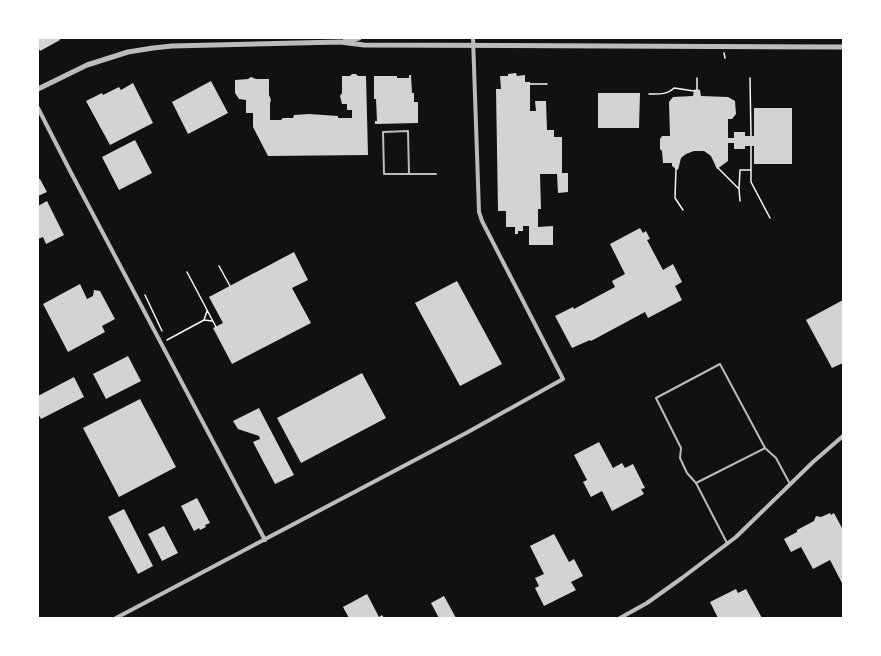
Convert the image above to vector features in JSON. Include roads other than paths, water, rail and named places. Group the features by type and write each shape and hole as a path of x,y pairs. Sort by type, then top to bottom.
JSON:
{"street":[{"path":"340,42 359,38"},
{"path":"116,618 468,432 563,379 482,221 479,212 474,38"},
{"path":"38,89 87,65 128,52 172,46 340,42 364,45 843,47"},
{"path":"38,108 265,540"},
{"path":"620,618 647,603 736,537 843,436"}],"lane":[{"path":"410,174 408,131 383,132 384,174 410,174 436,174"},
{"path":"727,544 696,484 687,473 680,458 681,448 656,398 720,364 765,448 776,458 791,484"},
{"path":"696,484 765,448"}]}
